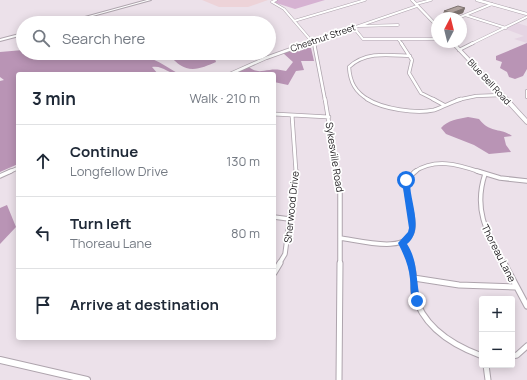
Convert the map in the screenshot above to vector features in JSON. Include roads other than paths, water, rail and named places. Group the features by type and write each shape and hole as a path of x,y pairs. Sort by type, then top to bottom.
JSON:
{"main road":[{"path":"90,16 150,0"},
{"path":"0,40 16,36"}],"street":[{"path":"294,21 365,0"},
{"path":"412,0 431,20"},
{"name":"Chestnut Street","path":"276,55 431,0"},
{"path":"477,0 527,15"},
{"path":"275,1 314,42"},
{"path":"467,14 492,4"},
{"path":"459,50 506,28 527,15"},
{"path":"467,16 506,28"},
{"path":"359,26 398,25"},
{"path":"354,28 363,39 431,39"},
{"path":"398,39 412,60 409,73 421,93 444,105"},
{"name":"Sykesville Road","path":"314,42 340,182 339,380"},
{"name":"Blue Bell Road","path":"459,50 527,122"},
{"path":"410,56 371,56 358,59 349,67 354,89 365,99 380,106 397,109 436,110 444,105 470,96 502,95"},
{"name":"Chestnut Street","path":"234,72 262,60"},
{"path":"527,91 527,97"},
{"path":"276,114 329,117"},
{"name":"Sherwood Drive","path":"276,270 286,254 289,219 296,178 292,115"},
{"path":"522,116 527,116"},
{"path":"340,238 396,245 406,241 411,234 412,228 406,180 413,172 425,165 435,163 451,163 485,174 507,179 527,181"},
{"path":"0,176 16,169"},
{"name":"Thoreau Lane","path":"485,174 481,185 479,202 480,214 486,231 527,306"},
{"path":"276,217 289,219"},
{"path":"402,243 408,253 414,278 414,291 420,309 431,326 449,341 479,355"},
{"path":"414,278 459,285 516,287"},
{"path":"515,355 527,346"},
{"path":"0,360 87,380"},
{"path":"486,368 488,380"}]}
